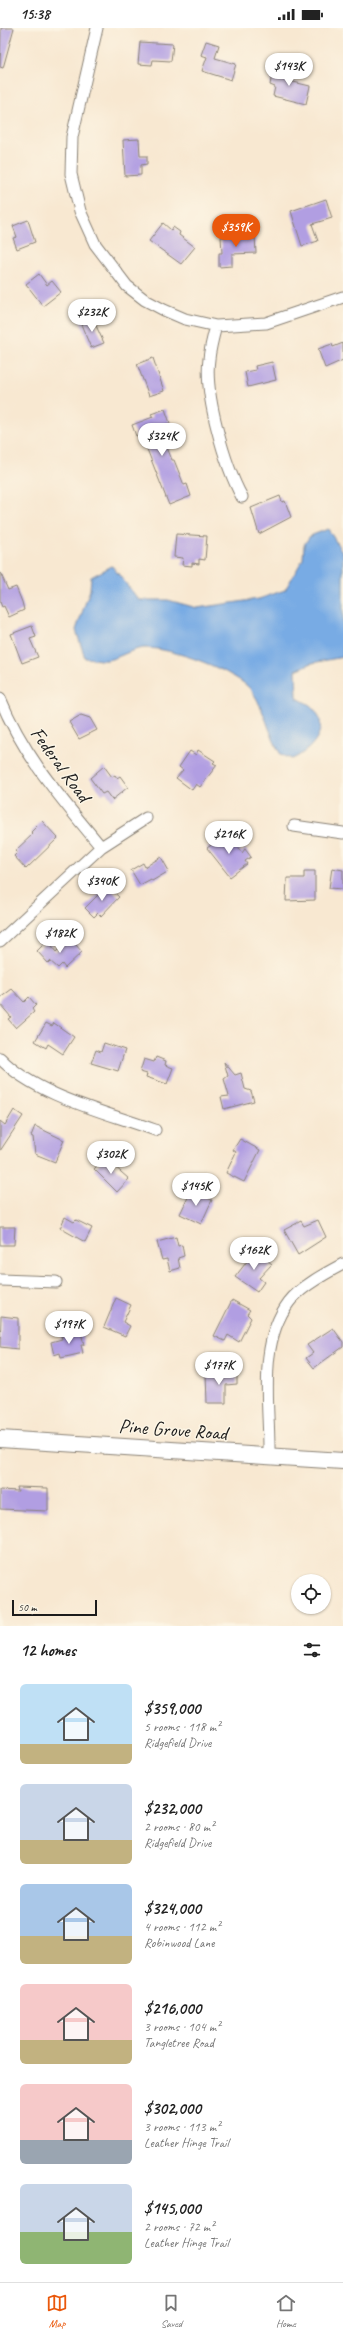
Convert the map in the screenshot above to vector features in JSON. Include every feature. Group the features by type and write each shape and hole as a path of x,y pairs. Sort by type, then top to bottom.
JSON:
{"main road":[{"name":"Pine Grove Road","path":"0,1439 343,1460"}],"street":[{"path":"97,28 72,137 72,174 80,211 95,244 127,286 145,300 171,313 185,319 216,326 266,323 285,318 343,297"},
{"path":"216,326 208,360 211,398 216,424 232,478 242,497"},
{"name":"Federal Road","path":"0,698 19,740 37,768 101,847"},
{"path":"0,941 101,847 146,818"},
{"path":"294,826 343,833"},
{"path":"0,1058 26,1080 48,1091 155,1130"},
{"path":"269,1456 268,1366 273,1334 289,1302 317,1279 343,1264"},
{"path":"0,1280 56,1282"}],"water":[{"path":"328,529 343,553 343,657 312,663 296,670 297,698 312,707 318,716 320,731 312,745 292,759 281,755 252,691 244,683 218,668 170,651 144,648 107,660 85,658 76,630 90,590 91,577 112,566 139,600 168,600 197,608 259,599 285,590 303,559 304,545 310,536"}],"building":[{"path":"1,28 14,28 3,68 0,67"},
{"path":"206,41 219,45 215,58 236,64 231,80 202,71 207,57 201,55"},
{"path":"140,42 173,44 171,61 153,60 152,65 138,64"},
{"path":"278,67 291,70 289,81 310,86 306,104 273,96 275,87 270,85 272,74 276,76"},
{"path":"139,139 140,156 147,156 147,164 141,165 141,175 125,176 123,140"},
{"path":"326,199 332,218 312,224 318,241 302,246 291,211"},
{"path":"28,220 35,242 17,249 13,238 17,237 13,226"},
{"path":"163,223 171,230 173,227 180,232 179,235 195,247 181,264 149,241"},
{"path":"255,236 256,253 232,254 232,266 219,267 219,253 222,253 221,237"},
{"path":"39,274 47,285 52,281 61,292 43,306 26,284"},
{"path":"92,317 104,343 91,348 80,322"},
{"path":"343,343 343,360 325,368 318,349 332,344 333,347"},
{"path":"153,358 164,391 149,396 137,364"},
{"path":"272,362 276,380 248,387 245,372 256,370 255,366"},
{"path":"165,409 170,423 159,427 172,460 174,460 184,485 187,484 191,496 169,505 141,434 136,436 132,425 153,417 151,414"},
{"path":"280,496 282,502 285,501 291,517 259,534 251,508"},
{"path":"176,534 207,536 205,560 199,559 199,564 192,563 192,566 182,565 183,558 174,557"},
{"path":"0,572 8,590 16,587 24,610 9,617 4,606 2,607 0,602"},
{"path":"32,626 36,637 30,639 38,657 22,663 11,634"},
{"path":"81,715 90,718 97,730 79,739 69,722"},
{"path":"198,750 215,761 213,763 217,765 200,787 196,784 192,790 176,778 183,770 179,767 190,751 196,755"},
{"path":"104,766 112,777 115,775 117,778 120,776 128,787 112,800 106,792 102,794 90,778"},
{"path":"42,821 58,838 26,869 14,856 17,853 16,850 33,834 31,832"},
{"path":"227,834 242,853 245,849 251,857 245,861 247,864 230,877 207,848"},
{"path":"161,857 169,871 152,881 151,879 140,885 131,870 143,863 145,867"},
{"path":"332,868 343,870 343,889 329,888"},
{"path":"304,871 315,871 315,900 286,901 287,878 304,878"},
{"path":"107,886 119,897 101,916 98,913 94,917 85,908"},
{"path":"70,938 82,952 65,968 62,964 58,968 50,961 48,963 37,951 47,941 56,952"},
{"path":"12,989 24,1002 29,997 36,1005 32,1009 34,1012 16,1028 8,1019 11,1017 0,1004 0,998"},
{"path":"46,1023 52,1026 54,1023 74,1037 63,1054 48,1044 46,1048 35,1041"},
{"path":"104,1043 125,1050 118,1071 91,1063 96,1050 101,1052"},
{"path":"156,1057 166,1061 165,1065 173,1068 167,1084 146,1077 147,1074 140,1072 144,1059 154,1062"},
{"path":"224,1062 235,1075 241,1073 245,1089 251,1091 254,1101 224,1109 221,1097 229,1096 224,1079 228,1076"},
{"path":"14,1110 23,1116 0,1151 0,1121 5,1125"},
{"path":"35,1126 64,1140 55,1162 35,1154 33,1137 31,1136"},
{"path":"240,1139 260,1150 244,1182 226,1173 236,1152 233,1150"},
{"path":"105,1158 129,1179 117,1192 94,1169"},
{"path":"191,1191 212,1200 201,1224 180,1214"},
{"path":"65,1217 74,1222 76,1220 92,1228 85,1242 60,1228"},
{"path":"318,1220 326,1237 298,1255 284,1230 301,1221 304,1226"},
{"path":"0,1227 15,1227 14,1245 0,1245"},
{"path":"176,1237 178,1246 182,1245 184,1256 178,1258 180,1268 170,1271 167,1259 162,1260 157,1242"},
{"path":"255,1251 272,1264 259,1278 264,1282 257,1292 235,1277"},
{"path":"116,1298 131,1305 123,1322 130,1326 125,1336 104,1327"},
{"path":"232,1300 250,1310 247,1314 251,1318 239,1342 228,1335 225,1341 214,1336"},
{"path":"1,1316 18,1318 18,1349 0,1347"},
{"path":"333,1328 343,1342 343,1347 314,1368 306,1358 313,1353 307,1345"},
{"path":"81,1332 84,1345 81,1345 83,1353 61,1358 60,1353 54,1355 51,1342 62,1339 61,1336"},
{"path":"224,1371 237,1371 237,1384 226,1385 226,1403 207,1403 206,1374 223,1374"},
{"path":"17,1487 48,1488 48,1511 0,1509 0,1490 18,1491"}]}
